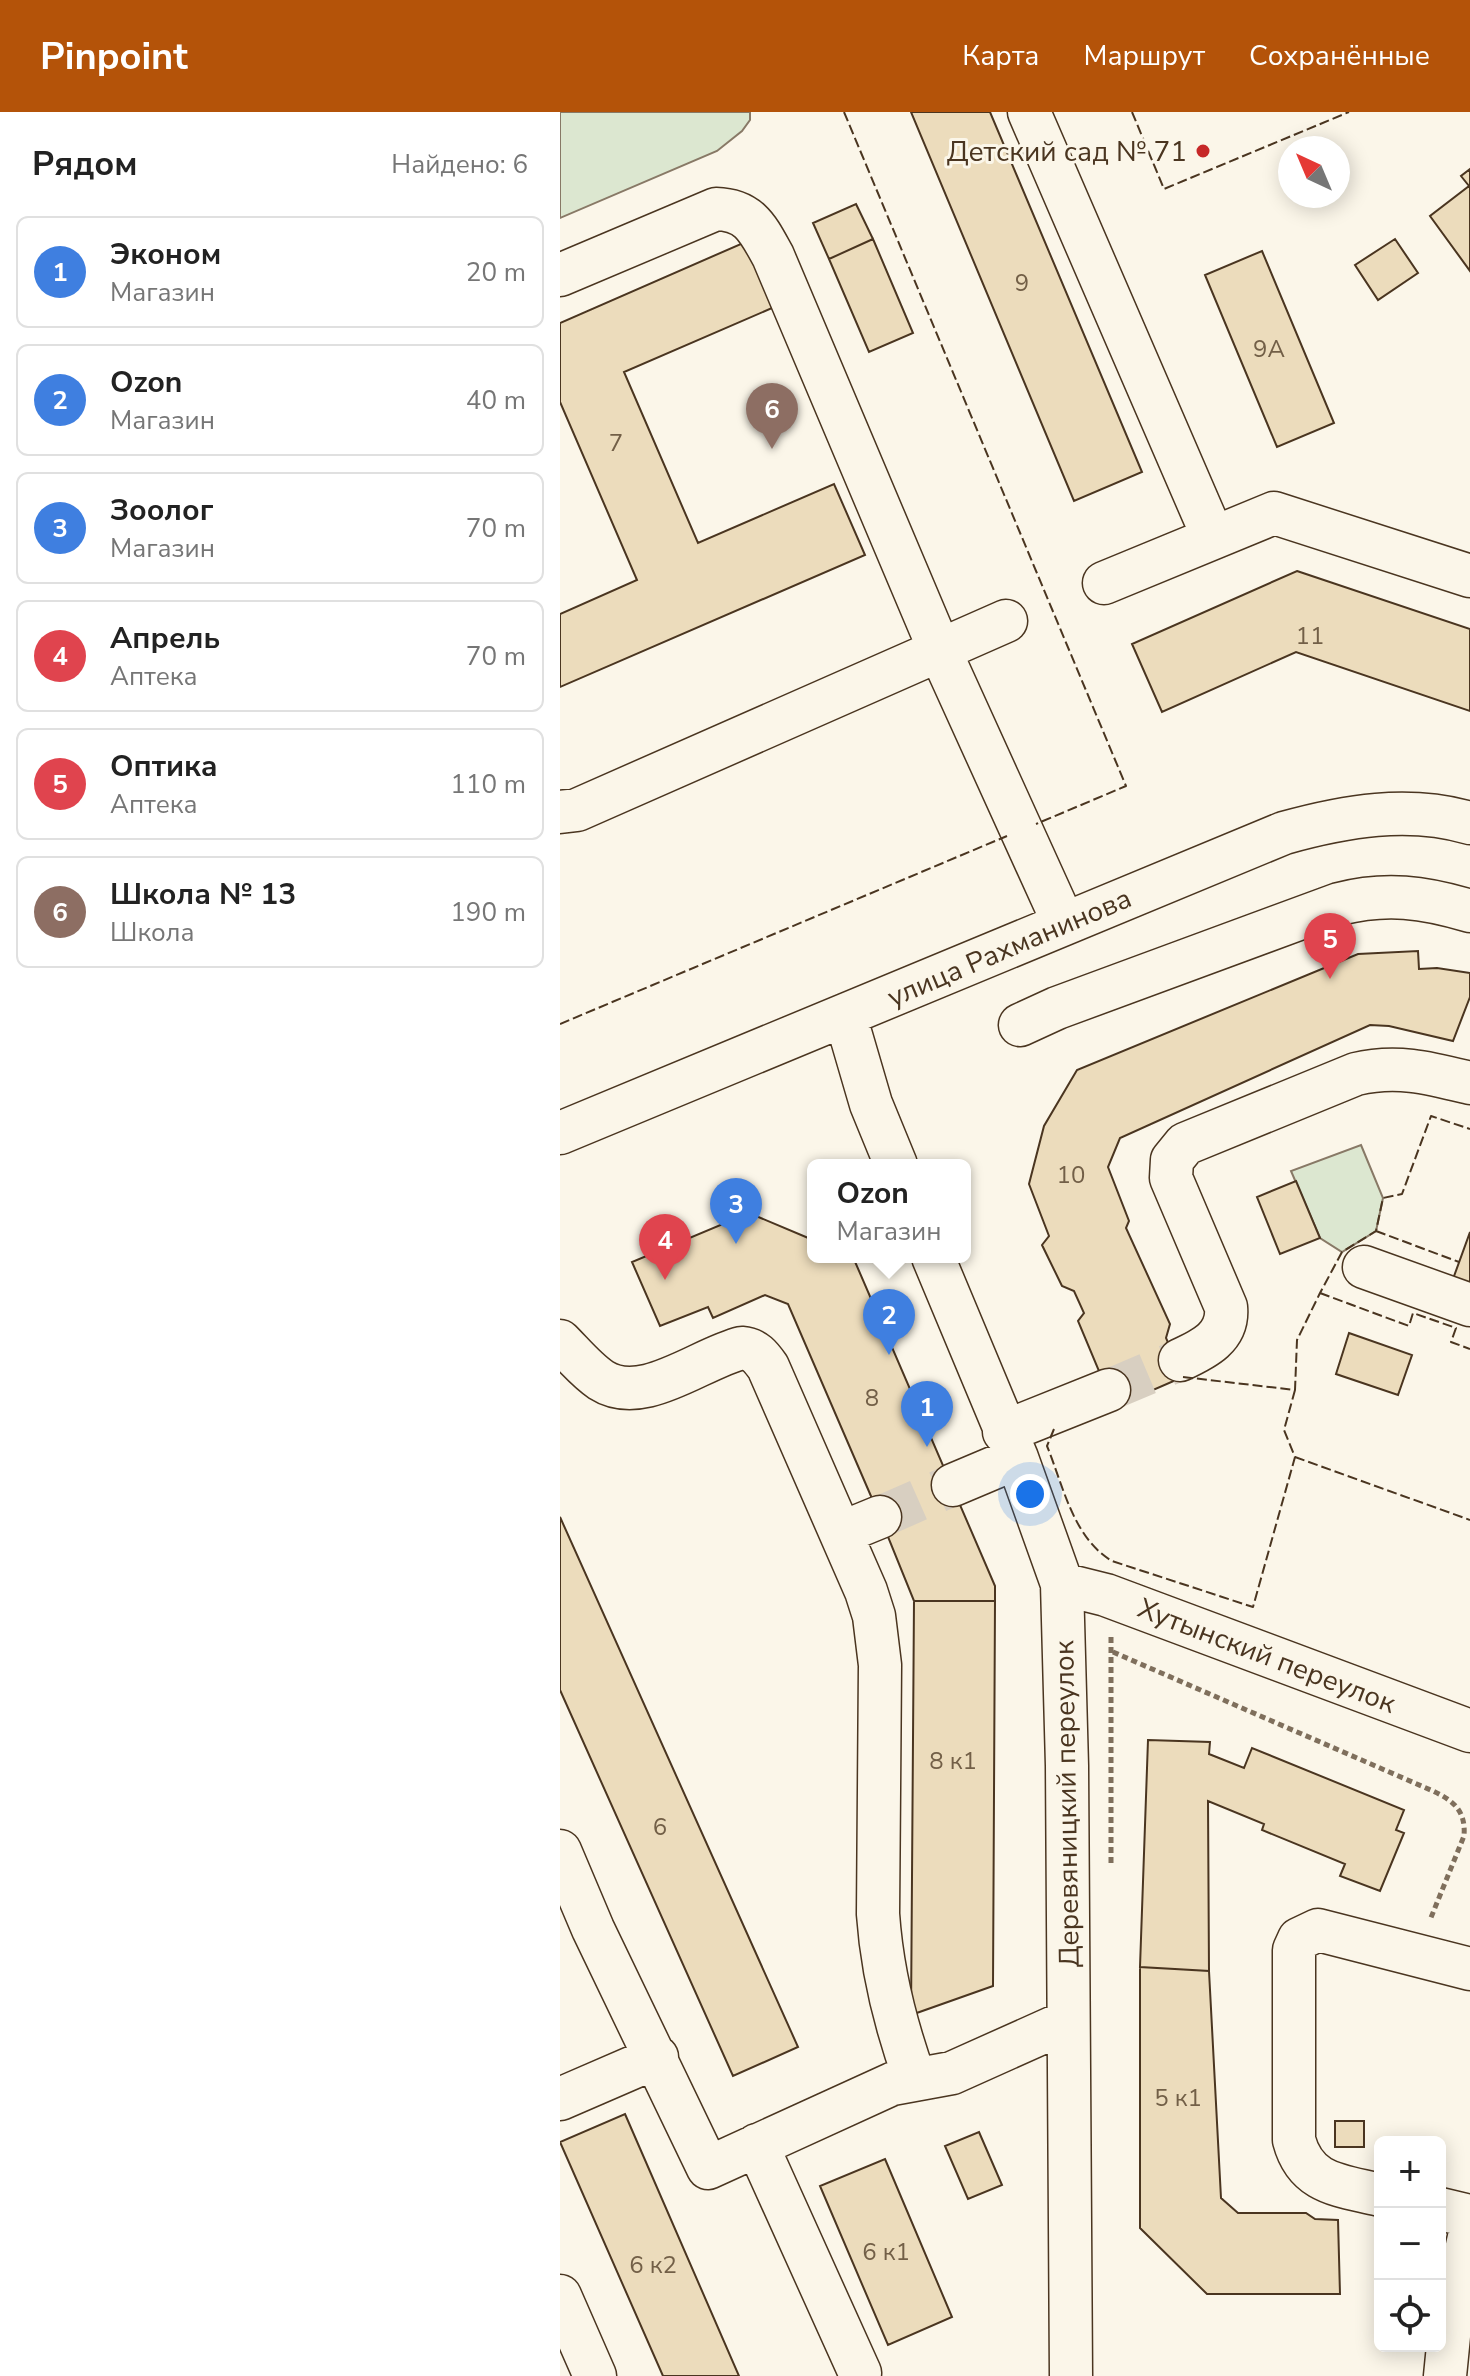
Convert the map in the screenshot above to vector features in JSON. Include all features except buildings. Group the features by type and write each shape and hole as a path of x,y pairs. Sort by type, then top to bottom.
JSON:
{"street":[{"path":"1029,112 1213,537"},
{"path":"560,275 716,209 731,209 744,214 754,225 773,256 940,651 1064,924"},
{"path":"1104,583 1274,513 1470,576"},
{"path":"560,812 577,810 1006,621"},
{"name":"улица Рахманинова","path":"560,1133 1271,839 1325,822 1366,815 1435,815 1470,823"},
{"path":"1020,1025 1057,1008 1339,904 1369,897 1427,900 1470,911"},
{"path":"845,1015 871,1104 894,1159"},
{"path":"1180,1360 1214,1340 1224,1329 1227,1318 1226,1307 1174,1186 1171,1169 1177,1150 1195,1138 1366,1072 1396,1068 1417,1070 1470,1083"},
{"name":"Деревяницкий переулок","path":"935,1263 1010,1445 1062,1584 1067,1766 1071,2376"},
{"path":"1364,1267 1470,1305"},
{"path":"560,1341 601,1380 617,1387 633,1389 653,1384 733,1350 750,1348 768,1367 866,1591 878,1640 878,1914 881,1954 895,2021 915,2079"},
{"path":"953,1485 1010,1445 1109,1390"},
{"path":"841,1533 880,1517"},
{"name":"Хутынский переулок","path":"1062,1584 1106,1595 1470,1731"},
{"path":"560,1851 593,1929 708,2168 892,2084 952,2073 1068,2021"},
{"path":"1374,2194 1331,2183 1307,2168 1298,2155 1294,2140 1294,1950 1299,1939 1318,1930 1470,1969"},
{"path":"560,2099 657,2057"},
{"path":"757,2145 860,2373"},
{"path":"1446,2210 1470,2216"},
{"path":"1445,2376 1451,2316 1470,2233"},
{"path":"560,2296 595,2376"}],"path":[{"path":"1113,1652 1433,1791 1456,1804 1465,1825 1464,1836 1417,1955"}],"green space":[{"path":"560,112 750,112 750,120 742,131 717,151 560,218"},
{"path":"1361,1145 1383,1198 1376,1231 1342,1252 1320,1238 1291,1171"}],"tunnel":[{"path":"1109,1390 1180,1360"},
{"path":"880,1517 953,1485"}],"fence":[{"path":"844,112 1126,786 1036,824"},
{"path":"1132,112 1164,189 1349,112"},
{"path":"560,1024 1007,836"},
{"path":"1183,1377 1295,1390 1297,1340 1320,1293 1342,1252 1376,1231 1383,1198 1402,1194 1431,1116 1470,1129"},
{"path":"1376,1231 1459,1262"},
{"path":"1320,1293 1409,1326 1413,1313 1456,1328 1451,1342 1470,1349"},
{"path":"1054,1429 1047,1446 1064,1493 1079,1525 1099,1551 1112,1561 1253,1607 1295,1457 1284,1430 1295,1390"},
{"path":"1295,1457 1470,1520"}],"place":[{"name":"Детский сад № 71","path":"1203,151"},
{"name":"Школа № 13","path":"772,449"},
{"name":"Оптика","path":"1330,979"},
{"name":"Зоолог","path":"736,1244"},
{"name":"Апрель","path":"665,1280"},
{"name":"Ozon","path":"889,1355"},
{"name":"Эконом","path":"927,1447"}]}
